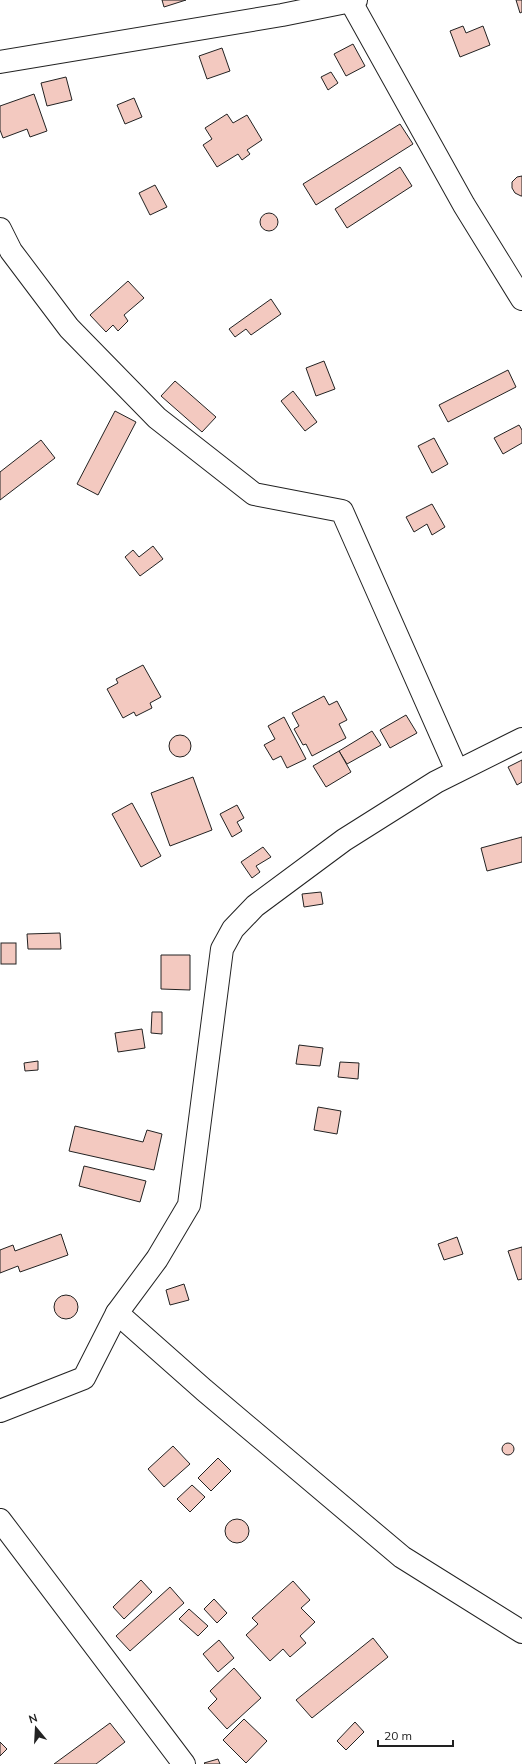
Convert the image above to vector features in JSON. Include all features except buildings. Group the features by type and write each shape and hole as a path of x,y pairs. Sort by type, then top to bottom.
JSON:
{"street":[{"path":"0,62 282,16 354,1 464,205 522,299"},
{"path":"0,229 11,251 70,328 157,418 254,494 342,511 457,771"},
{"path":"0,1411 84,1378 117,1313 157,1259 189,1205 222,949 234,929 254,906 338,845 436,782 522,739"},
{"path":"117,1313 204,1390 402,1558 522,1632"},
{"path":"0,1520 184,1764"}]}
